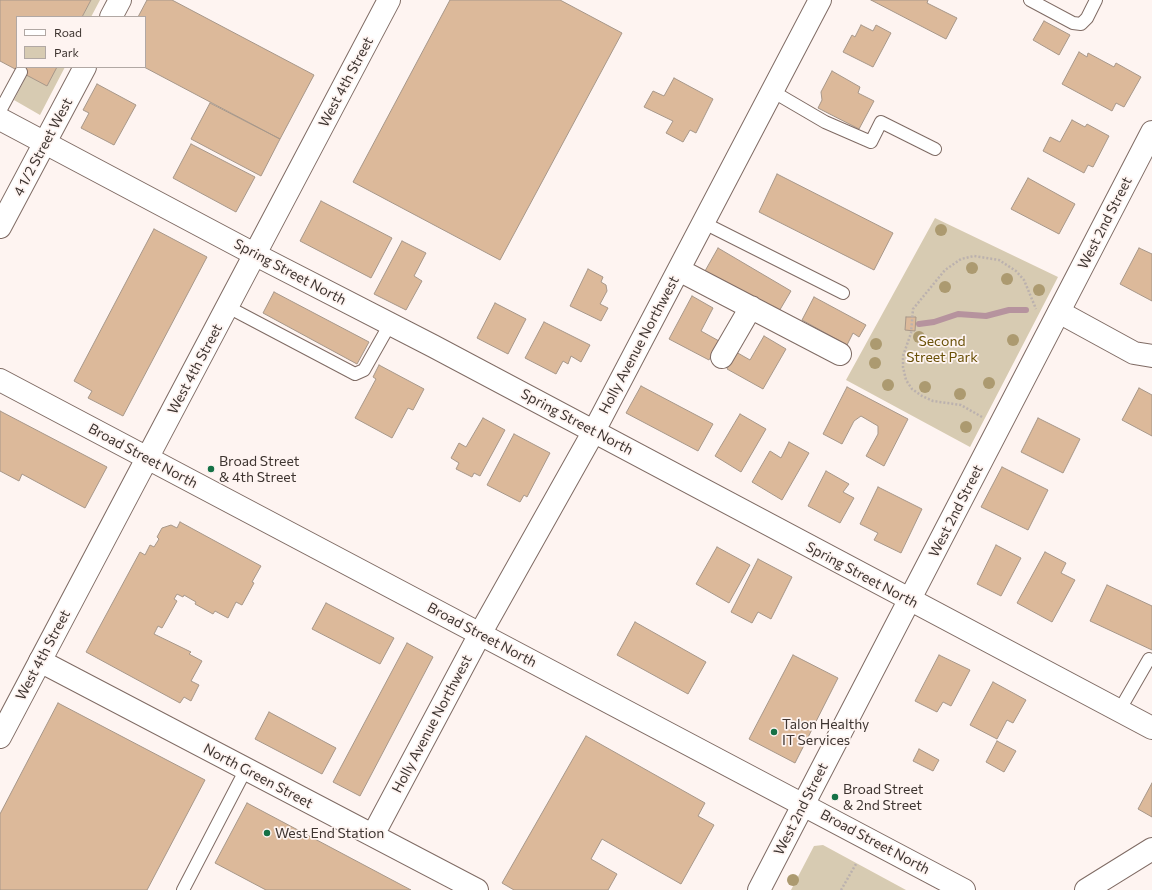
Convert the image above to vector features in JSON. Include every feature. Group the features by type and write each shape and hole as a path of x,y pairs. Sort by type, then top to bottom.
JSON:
{"street":[{"path":"112,16 120,0"},
{"name":"West 4th Street","path":"0,737 389,0"},
{"name":"Holly Avenue Northwest","path":"373,835 480,634 594,431 820,0"},
{"name":"4 1/2 Street West","path":"0,227 84,68"},
{"name":"Spring Street North","path":"0,119 594,431 910,601 1152,728"},
{"name":"West 2nd Street","path":"759,890 1152,132"},
{"path":"679,270 840,354"},
{"path":"722,357 751,307"},
{"path":"1059,312 1134,353 1152,356"},
{"name":"Broad Street North","path":"0,380 964,890"},
{"name":"North Green Street","path":"40,661 477,890"},
{"path":"1086,890 1152,849"}],"lane":[{"path":"1030,0 1073,23 1081,24 1087,18 1096,0"},
{"path":"0,111 21,72"},
{"path":"772,92 825,122 871,142 881,122 935,149"},
{"path":"704,223 843,293"},
{"path":"228,307 355,374 364,370 390,324"},
{"path":"1119,711 1149,659"},
{"path":"183,890 246,769"}],"path":[{"path":"987,420 961,405 932,401 912,389 906,380 903,367 903,356 910,333 913,309 951,265 961,260 981,257 999,260 1016,271 1026,286 1038,315"},
{"path":"841,890 856,864"}],"green space":[{"path":"91,0 100,0 92,16 83,16"},
{"path":"53,68 64,68 40,115 14,100 27,75"},
{"name":"Second Street Park","path":"935,218 1058,277 970,447 846,380"},
{"path":"823,845 906,890 791,890 814,846"}],"building":[{"path":"0,0 91,0 83,16 16,16 16,68 56,68 47,86 0,61"},
{"path":"147,0 172,0 314,75 280,139 146,68 146,16 139,16"},
{"path":"450,0 560,0 622,33 500,260 353,182"},
{"path":"871,0 928,0 927,3 957,18 946,39"},
{"path":"1044,21 1070,35 1059,55 1033,40"},
{"path":"861,25 873,31 876,25 891,33 873,67 843,52 852,35 855,37"},
{"path":"1079,52 1087,57 1088,53 1114,67 1116,63 1141,77 1124,107 1116,103 1112,111 1062,84"},
{"path":"832,71 860,87 858,93 874,101 859,129 818,108 822,100 821,92"},
{"path":"674,78 713,99 696,133 690,130 683,142 666,133 673,121 644,107 653,91 664,96"},
{"path":"97,84 136,105 114,145 81,128 89,113 83,110"},
{"path":"210,103 280,139 261,176 191,139"},
{"path":"1072,120 1085,127 1087,124 1109,136 1093,167 1088,165 1084,173 1043,151 1050,137 1060,142"},
{"path":"191,144 255,177 236,212 173,178"},
{"path":"777,174 893,233 874,270 759,212"},
{"path":"1028,178 1075,204 1059,234 1011,209"},
{"path":"321,201 392,238 371,278 300,241"},
{"path":"154,229 207,257 123,416 88,398 92,391 74,381"},
{"path":"402,241 426,253 414,276 422,281 406,310 374,294"},
{"path":"718,248 791,291 778,313 705,271"},
{"path":"1139,248 1152,254 1152,301 1120,284"},
{"path":"588,269 603,277 601,282 606,285 607,291 600,304 608,308 601,321 570,306"},
{"path":"274,292 369,342 357,364 263,313"},
{"path":"692,296 713,308 701,331 719,341 709,360 669,339"},
{"path":"814,297 866,325 859,337 853,333 847,345 802,320"},
{"path":"495,303 526,319 508,354 477,338"},
{"path":"906,317 916,317 915,331 905,330"},
{"path":"544,322 590,345 581,362 571,356 568,364 563,361 556,374 525,358"},
{"path":"764,336 786,349 763,389 727,369 736,352 750,360"},
{"path":"379,365 424,389 413,410 408,408 392,438 355,418 376,379 373,377"},
{"path":"641,386 713,424 698,451 626,413"},
{"path":"847,387 908,419 884,466 866,456 878,434 878,426 861,416 854,421 842,444 823,434"},
{"path":"1139,388 1152,395 1152,436 1122,420"},
{"path":"0,411 107,467 85,508 22,474 19,481 0,471"},
{"path":"740,414 766,429 741,472 715,456"},
{"path":"483,418 505,430 480,476 474,473 472,477 456,469 459,463 451,458 459,443 466,447"},
{"path":"1038,418 1080,439 1063,473 1021,452"},
{"path":"514,434 550,453 527,497 524,495 520,502 487,485"},
{"path":"789,442 809,453 782,500 752,482 770,451 781,458"},
{"path":"1002,467 1048,490 1028,530 981,507"},
{"path":"826,471 849,484 843,492 854,498 840,523 808,506"},
{"path":"878,487 922,509 901,553 874,540 878,533 860,524"},
{"path":"180,522 261,566 242,605 236,602 228,618 215,611 213,614 195,604 196,602 184,595 183,597 177,594 174,599 177,601 162,628 158,626 154,634 191,652 189,654 202,661 191,681 199,685 191,701 184,697 180,703 86,652 140,552 145,555 150,545 154,547 159,539 157,537 162,528 171,525 177,528"},
{"path":"996,545 1021,558 1001,596 977,584"},
{"path":"717,547 750,565 729,603 696,584"},
{"path":"1045,552 1066,563 1061,573 1075,580 1052,622 1017,603"},
{"path":"758,559 792,577 771,619 758,612 752,623 731,612"},
{"path":"1107,585 1152,606 1152,650 1090,621"},
{"path":"326,603 394,638 380,664 312,629"},
{"path":"635,622 706,662 688,694 617,655"},
{"path":"407,643 433,657 360,796 333,782"},
{"path":"793,655 838,678 795,763 749,739"},
{"path":"939,655 970,670 951,706 943,702 937,712 915,701"},
{"path":"993,682 1026,700 1013,723 1007,720 997,739 970,725"},
{"path":"58,703 205,780 147,890 0,890 0,814"},
{"path":"269,712 336,748 322,774 255,739"},
{"path":"586,736 705,803 698,816 714,825 681,884 602,839 591,859 617,874 608,890 514,890 502,883"},
{"path":"997,741 1016,751 1004,772 986,762"},
{"path":"919,749 939,760 933,771 913,761"},
{"path":"1152,783 1152,817 1138,809"},
{"name":"West End Station","path":"247,803 411,890 266,890 215,863"}],"waterway":[{"path":"919,324 934,322 958,314 986,316 1009,310 1026,310"}],"place":[{"name":"Broad Street & 4th Street","path":"211,469"},
{"name":"Talon Healthy IT Services","path":"774,732"},
{"name":"Broad Street & 2nd Street","path":"835,797"},
{"name":"West End Station","path":"267,833"}]}
